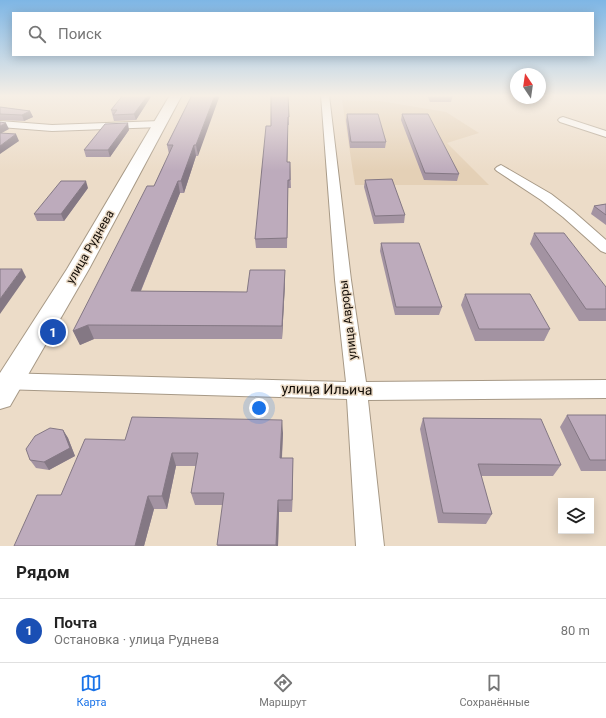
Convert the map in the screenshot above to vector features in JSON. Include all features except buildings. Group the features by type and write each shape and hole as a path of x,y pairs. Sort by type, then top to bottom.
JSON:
{"main road":[{"name":"улица Руднева","path":"3,386 78,269 162,120"}],"street":[{"name":"улица Авроры","path":"327,120 343,280 357,391 370,546"},
{"path":"564,120 606,134"},
{"path":"0,124 52,128 160,124"},
{"path":"501,169 546,197 568,214 606,248"},
{"name":"улица Ильича","path":"3,386 357,391 606,389"}],"shaded area":[{"path":"345,120 459,120 479,133 447,143 489,185 355,185"}],"place":[{"name":"Почта","path":"53,332"}]}
